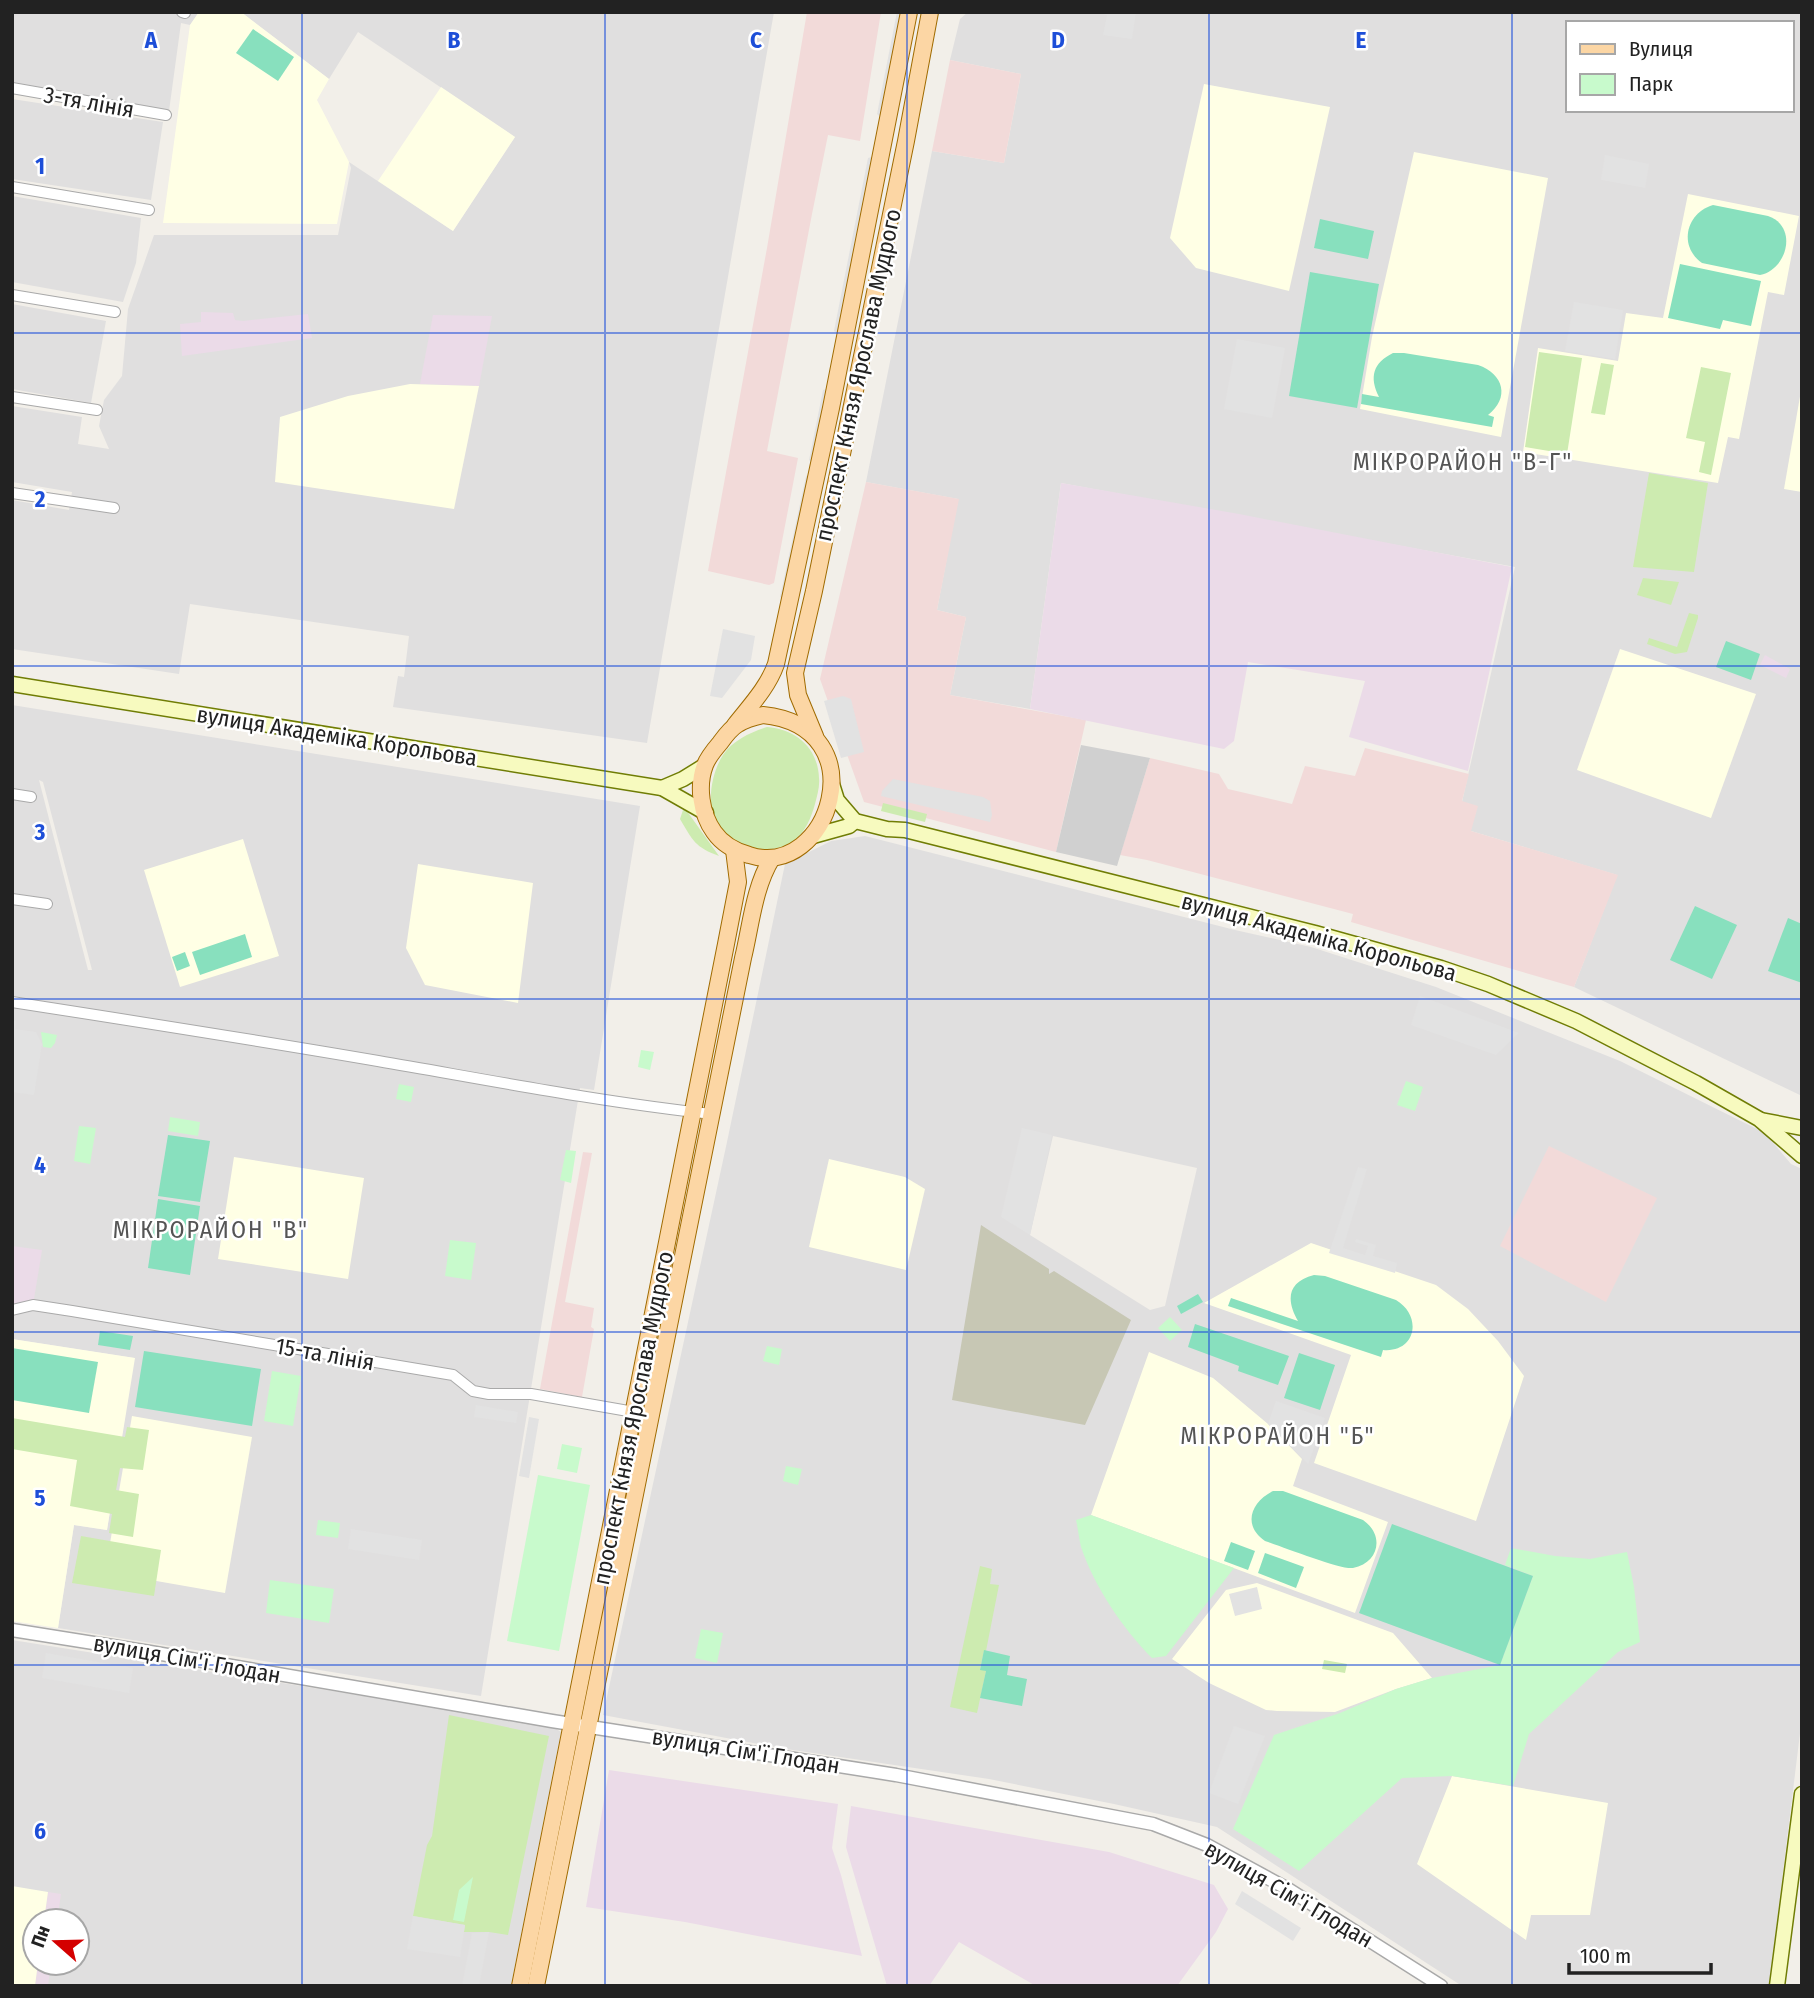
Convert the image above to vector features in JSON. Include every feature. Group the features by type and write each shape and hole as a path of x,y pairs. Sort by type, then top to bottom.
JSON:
{"main road":[{"name":"проспект Князя Ярослава Мудрого","path":"735,725 765,686 776,664 834,395 909,12"},
{"name":"проспект Князя Ярослава Мудрого","path":"815,736 798,695 795,673 906,141 930,12"},
{"name":"вулиця Академіка Корольова","path":"12,684 662,788 706,813"},
{"path":"662,788 704,766 735,725 763,715 780,717 815,736 825,751 832,784 823,818 813,836 796,850 772,858 756,858 734,850 715,834 701,799 704,766"},
{"path":"813,836 849,826 855,821 837,800 832,784"},
{"name":"вулиця Академіка Корольова","path":"855,821 887,829 905,830 1276,923 1441,968 1488,984 1576,1021 1696,1083 1759,1119 1802,1156"},
{"name":"проспект Князя Ярослава Мудрого","path":"520,1986 738,882 734,850"},
{"name":"проспект Князя Ярослава Мудрого","path":"536,1986 759,886 772,858"},
{"name":"вулиця Академіка Корольова","path":"1759,1119 1802,1128"},
{"path":"634,1412 652,1416"},
{"path":"1777,1986 1802,1794"}],"street":[{"name":"3-тя лінія","path":"12,88 166,115"},
{"path":"12,187 149,209"},
{"path":"12,295 114,312"},
{"path":"12,397 97,410"},
{"path":"12,493 114,508"},
{"path":"12,794 31,797"},
{"path":"12,899 47,904"},
{"path":"12,1002 378,1060 611,1101 712,1114"},
{"name":"15-та лінія","path":"12,1310 33,1305 72,1311 453,1375 473,1391 489,1395 531,1394 634,1412"},
{"name":"вулиця Сім'ї Глодан","path":"12,1630 572,1724 897,1774 1153,1824 1207,1845 1288,1889 1441,1986"}],"shaded area":[{"path":"12,12 199,12 190,25 181,23 169,111 12,84"},
{"path":"199,12 241,12 329,79 317,100 349,162 337,224 163,223 190,25"},
{"path":"241,12 774,12 647,743 393,707 398,676 404,677 409,636 190,604 179,674 12,649 12,500 69,510 72,492 12,482 12,406 82,417 78,444 109,449 99,426 104,400 122,376 128,309 154,235 338,235 351,168 349,162 453,231 515,137 358,32 329,79"},
{"path":"807,12 881,12 860,141 828,135 812,214 767,451 798,458 774,583 769,585 708,571"},
{"path":"897,12 903,12 883,119 877,114"},
{"path":"968,12 1802,12 1802,1096 1574,987 1617,875 1471,831 1462,802 1515,567 1061,483 1030,709 950,695 966,617 937,610 958,499 866,482 932,151 1004,163 1021,74 950,60 960,19"},
{"path":"1097,12 1136,12 1132,39 1103,35 1107,15"},
{"path":"950,60 1021,74 1004,163 932,151"},
{"path":"1204,84 1330,107 1289,291 1196,268 1170,238"},
{"path":"441,87 515,137 453,231 378,181"},
{"path":"12,99 163,122 151,200 12,179"},
{"path":"1414,152 1548,178 1501,437 1360,409 1372,337"},
{"path":"1605,155 1649,164 1645,188 1601,180"},
{"path":"875,156 840,336 834,331 868,158"},
{"path":"1688,194 1799,216 1784,295 1768,292 1739,439 1728,437 1718,483 1523,452 1538,348 1618,361 1626,313 1663,318"},
{"path":"12,196 141,218 136,263 123,302 12,282"},
{"path":"1574,302 1623,310 1615,359 1565,351"},
{"path":"12,304 106,321 91,403 12,389"},
{"path":"201,312 233,313 235,320 243,321 308,314 312,338 182,356 180,324 201,322"},
{"path":"433,315 492,316 479,386 420,384"},
{"path":"1237,339 1285,348 1272,418 1224,409"},
{"path":"410,384 479,386 454,509 275,482 280,417 348,396"},
{"path":"1802,385 1802,492 1784,489"},
{"path":"830,388 815,465 809,460 823,390"},
{"path":"813,474 787,602 780,597 806,476"},
{"path":"866,482 959,499 937,610 966,617 950,695 1086,720 1056,852 864,802 820,679"},
{"path":"1061,483 1239,514 1512,567 1468,771 1349,737 1365,681 1248,662 1234,741 1224,749 1030,709"},
{"path":"723,629 755,636 751,660 722,698 710,696"},
{"path":"1620,649 1756,694 1711,818 1577,770"},
{"path":"1765,655 1790,669 1786,678 1760,665"},
{"path":"843,696 851,699 864,752 841,758 824,701"},
{"path":"12,705 640,806 594,1090 580,1088 481,1696 58,1628 74,1525 107,1530 134,1358 12,1339","holes":["39,780 43,782 92,970 88,970"]},
{"path":"1081,745 1150,758 1117,866 1056,852"},
{"path":"1365,748 1469,774 1462,801 1478,806 1471,831 1618,875 1574,987 1351,922 1353,914 1120,855 1150,758 1219,774 1228,789 1292,804 1305,766 1355,776"},
{"path":"893,779 983,797 990,801 990,822 881,796"},
{"path":"865,836 1311,947 1436,987 1620,1061 1765,1133 1791,1164 1802,1169 1802,1717 1769,1986 1462,1986 1217,1827 989,1779 786,1749 603,1715 785,864 831,841","holes":["1053,1136 1197,1168 1165,1306 1150,1310 1030,1235"]},
{"path":"243,839 279,956 180,987 144,870"},
{"path":"418,864 533,883 518,1003 425,985 406,948"},
{"path":"1420,996 1519,1033 1496,1055 1411,1025"},
{"path":"12,1020 16,1021 15,1029 36,1032 42,1044 34,1095 12,1092 12,1050 15,1036 12,1044"},
{"path":"1022,1128 1052,1135 1030,1235 1001,1217"},
{"path":"1549,1146 1657,1198 1606,1302 1500,1246"},
{"path":"583,1152 592,1153 565,1302 594,1308 591,1327 594,1329 582,1397 540,1389"},
{"path":"234,1157 364,1178 348,1279 218,1259"},
{"path":"829,1159 905,1177 925,1189 906,1270 809,1247"},
{"path":"1358,1167 1367,1169 1343,1248 1365,1255 1368,1246 1355,1242 1356,1239 1376,1245 1373,1256 1397,1263 1395,1273 1329,1253"},
{"path":"981,1225 1049,1269 1049,1274 1054,1271 1131,1320 1085,1425 952,1400"},
{"path":"1311,1243 1436,1285 1468,1309 1498,1341 1524,1376 1476,1521 1314,1463 1351,1355 1204,1303"},
{"path":"12,1246 42,1250 33,1305 12,1310"},
{"path":"12,1339 135,1358 107,1530 74,1525 58,1628 12,1621"},
{"path":"1149,1352 1213,1378 1268,1424 1302,1459 1293,1486 1388,1522 1355,1613 1091,1515"},
{"path":"1276,1401 1325,1418 1308,1464 1268,1424"},
{"path":"476,1405 518,1412 516,1423 474,1417"},
{"path":"132,1416 252,1437 225,1593 105,1572"},
{"path":"529,1417 539,1419 529,1478 519,1476"},
{"path":"351,1529 422,1540 419,1560 348,1549"},
{"path":"1257,1583 1393,1633 1432,1678 1335,1712 1277,1711 1266,1710 1209,1683 1172,1659 1226,1590"},
{"path":"1257,1587 1262,1609 1235,1616 1229,1594"},
{"path":"12,1640 552,1726 561,1732 511,1986 12,1986"},
{"path":"46,1653 133,1668 129,1693 42,1678"},
{"path":"1234,1726 1265,1736 1238,1804 1209,1793"},
{"path":"609,1770 838,1804 832,1848 862,1956 685,1922 586,1907"},
{"path":"1452,1776 1608,1803 1590,1915 1531,1915 1526,1940 1417,1864"},
{"path":"851,1806 1109,1852 1214,1885 1228,1909 1216,1932 1177,1986 1036,1986 959,1942 929,1986 887,1986 846,1847"},
{"path":"12,1886 48,1892 46,1907 21,1907 21,1977 36,1977 35,1986 12,1986"},
{"path":"1242,1891 1301,1928 1293,1941 1235,1904"},
{"path":"48,1892 61,1894 59,1907 46,1907"},
{"path":"413,1916 465,1925 460,1957 407,1949"},
{"path":"489,1932 479,1986 462,1986 472,1933"},
{"path":"36,1977 49,1977 48,1986 35,1986"}],"green space":[{"path":"253,29 294,57 278,81 236,53"},
{"path":"1713,205 1768,216 1777,221 1786,237 1786,247 1777,265 1760,275 1702,263 1694,256 1688,239 1691,222 1704,209"},
{"path":"1320,219 1374,231 1368,259 1314,248"},
{"path":"1680,264 1761,281 1751,326 1723,320 1720,329 1668,318"},
{"path":"1310,272 1379,284 1357,408 1289,396"},
{"path":"1539,352 1582,358 1567,454 1525,447"},
{"path":"1393,353 1478,365 1494,374 1501,387 1501,394 1495,408 1488,415 1494,417 1492,427 1361,404 1362,394 1379,397 1374,383 1375,371 1381,361"},
{"path":"1601,363 1614,365 1605,415 1591,413"},
{"path":"1701,367 1731,373 1711,475 1699,472 1705,442 1686,438"},
{"path":"1649,473 1708,483 1694,572 1633,567"},
{"path":"1643,578 1679,582 1671,605 1637,595"},
{"path":"1689,613 1698,615 1698,618 1687,652 1675,654 1647,644 1649,638 1677,647"},
{"path":"1726,641 1760,654 1751,680 1716,667"},
{"path":"767,727 787,732 804,742 815,758 819,781 813,809 802,833 787,845 764,850 743,846 725,835 714,818 711,796 714,774 727,750 743,737"},
{"path":"883,803 927,814 925,822 881,811"},
{"path":"684,807 719,856 705,850 692,838 680,819"},
{"path":"1695,906 1737,925 1712,979 1670,960"},
{"path":"1788,918 1802,924 1802,983 1768,971"},
{"path":"245,934 252,957 200,975 192,952"},
{"path":"185,952 190,966 177,971 172,957"},
{"path":"41,1032 57,1035 51,1048 43,1047"},
{"path":"641,1050 654,1052 650,1070 638,1067"},
{"path":"1406,1081 1423,1087 1415,1111 1397,1105"},
{"path":"399,1084 414,1087 411,1102 396,1099"},
{"path":"170,1117 200,1122 198,1136 168,1131"},
{"path":"79,1126 96,1128 90,1164 74,1161"},
{"path":"694,1127 698,1127 644,1405 640,1404"},
{"path":"168,1135 210,1141 200,1202 158,1196"},
{"path":"566,1150 576,1151 571,1183 560,1180"},
{"path":"158,1199 200,1206 190,1275 148,1268"},
{"path":"450,1240 476,1243 471,1280 445,1276"},
{"path":"1314,1275 1325,1276 1396,1300 1410,1315 1412,1332 1409,1340 1403,1346 1383,1350 1381,1357 1228,1306 1231,1298 1298,1321 1292,1306 1291,1293 1298,1282"},
{"path":"1198,1294 1203,1302 1181,1314 1177,1306"},
{"path":"1170,1317 1182,1330 1170,1341 1158,1328"},
{"path":"1195,1324 1289,1356 1278,1385 1238,1371 1239,1366 1188,1347"},
{"path":"100,1331 133,1336 130,1350 98,1345"},
{"path":"767,1346 782,1349 779,1365 763,1361"},
{"path":"12,1348 98,1362 89,1413 12,1400"},
{"path":"144,1351 261,1369 252,1426 135,1407"},
{"path":"1299,1353 1335,1365 1320,1410 1284,1398"},
{"path":"272,1371 301,1376 293,1426 264,1421"},
{"path":"12,1418 125,1437 127,1427 149,1430 143,1470 120,1468 116,1490 139,1494 133,1537 109,1533 112,1514 70,1506 77,1460 12,1449"},
{"path":"635,1431 639,1432 584,1711 579,1710"},
{"path":"562,1444 582,1448 577,1473 557,1469"},
{"path":"786,1466 802,1469 798,1485 783,1481"},
{"path":"538,1475 590,1485 559,1651 507,1641"},
{"path":"1273,1491 1283,1491 1363,1520 1370,1526 1376,1540 1373,1555 1362,1565 1346,1568 1265,1541 1253,1528 1252,1514 1259,1501"},
{"path":"1091,1515 1234,1568 1166,1656 1152,1658 1141,1647 1110,1606 1094,1577 1081,1547 1076,1520"},
{"path":"318,1520 340,1523 338,1538 316,1535"},
{"path":"1392,1524 1533,1576 1500,1665 1359,1613"},
{"path":"81,1536 161,1550 154,1596 72,1583"},
{"path":"1231,1542 1255,1551 1248,1570 1224,1561"},
{"path":"1511,1548 1590,1559 1627,1552 1640,1642 1618,1652 1529,1734 1513,1786 1452,1776 1402,1778 1299,1871 1233,1829 1274,1735 1340,1713 1396,1689 1432,1678 1500,1665 1533,1576 1505,1565"},
{"path":"1265,1553 1304,1567 1296,1588 1258,1573"},
{"path":"980,1566 992,1569 990,1584 999,1585 980,1669 986,1671 977,1713 950,1707"},
{"path":"270,1580 334,1589 329,1623 266,1613"},
{"path":"701,1629 723,1633 717,1663 695,1658"},
{"path":"984,1650 1010,1656 1007,1675 1027,1679 1022,1706 980,1698 986,1671 980,1670"},
{"path":"1324,1660 1347,1664 1345,1673 1322,1669"},
{"path":"449,1715 549,1736 508,1935 464,1932 465,1925 413,1916 427,1845 432,1836"},
{"path":"473,1877 464,1922 453,1920 459,1890"}],"district":[{"name":"МІКРОРАЙОН \"В-Г\"","path":"1463,462"},
{"name":"МІКРОРАЙОН \"В\"","path":"211,1230"},
{"name":"МІКРОРАЙОН \"Б\"","path":"1278,1436"}]}
